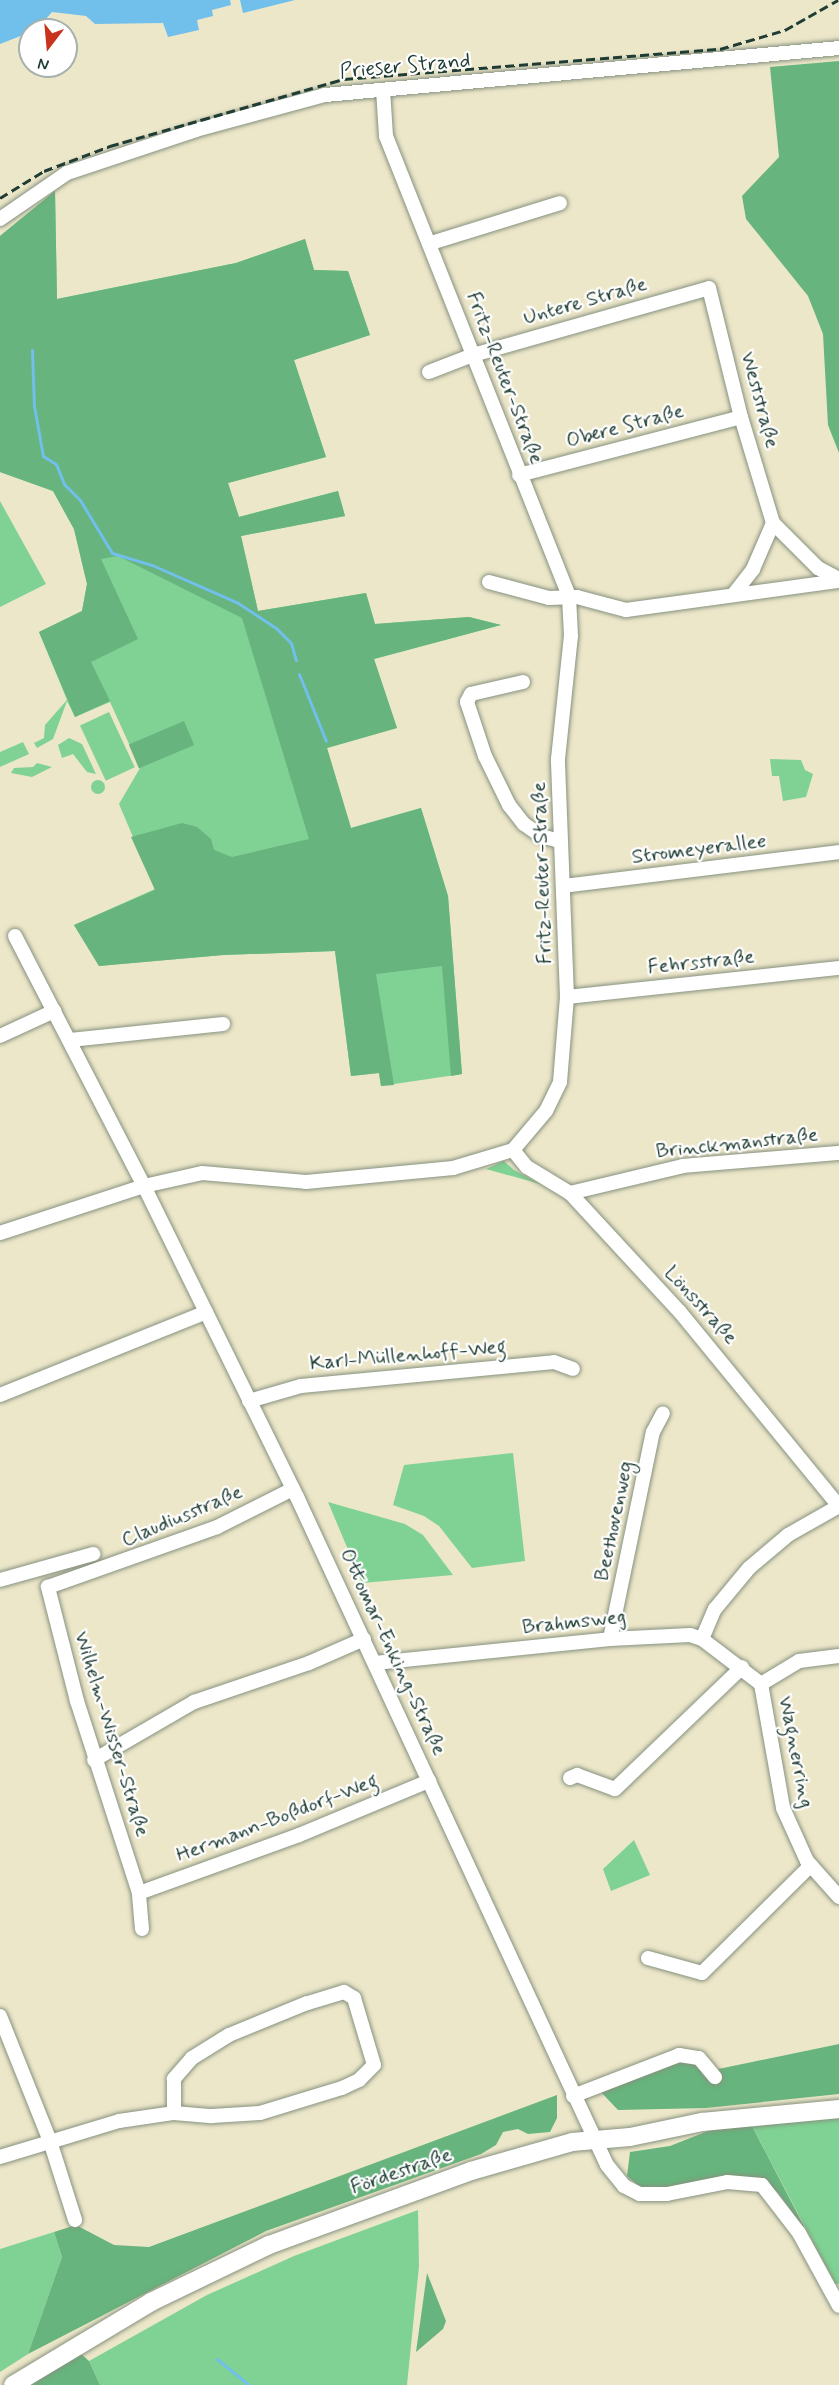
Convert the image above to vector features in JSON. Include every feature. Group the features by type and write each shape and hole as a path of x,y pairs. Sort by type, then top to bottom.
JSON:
{"main road":[{"name":"Fördestraße","path":"14,2385 151,2302 269,2245 480,2168 593,2140 702,2122 839,2109"}],"street":[{"name":"Prieser Strand","path":"0,219 53,180 111,157 325,95 839,48"},
{"name":"Fritz-Reuter-Straße","path":"383,90 386,136 568,597 571,636 558,759 567,997 560,1082 546,1112 513,1150"},
{"path":"430,243 560,203"},
{"name":"Untere Straße","path":"429,372 473,355 709,288"},
{"name":"Weststraße","path":"709,288 741,417 773,523 818,568 839,580"},
{"name":"Obere Straße","path":"519,475 741,417"},
{"path":"733,595 753,569 773,523"},
{"path":"489,582 549,598 568,597 626,610 839,580"},
{"path":"523,682 471,694 467,702 485,756 509,805 524,824 541,836 560,841"},
{"name":"Stromeyerallee","path":"563,886 839,852"},
{"name":"Ottomar-Enking-Straße","path":"15,936 144,1186 293,1489 375,1662 593,2140 616,2178 640,2194 667,2194 727,2182 762,2185 798,2233 839,2307"},
{"name":"Fehrsstraße","path":"567,997 839,968"},
{"path":"2,1041 54,1011"},
{"path":"70,1040 223,1024"},
{"path":"0,1233 144,1186 201,1173 306,1182 382,1178 453,1168 513,1150"},
{"name":"Lönsstraße","path":"513,1150 527,1167 570,1193 714,1350 839,1506"},
{"name":"Brinckmanstraße","path":"570,1193 683,1166 839,1153"},
{"path":"0,1395 206,1312"},
{"name":"Karl-Müllenhoff-Weg","path":"249,1401 301,1386 554,1362 573,1368"},
{"name":"Beethovenweg","path":"610,1639 653,1432 663,1413"},
{"name":"Claudiusstraße","path":"48,1587 217,1527 293,1489"},
{"path":"702,1639 715,1609 749,1568 788,1535 839,1506"},
{"path":"0,1580 87,1555 86,1575"},
{"name":"Wilhelm-Wisser-Straße","path":"48,1587 94,1760 139,1893 142,1929"},
{"name":"Brahmsweg","path":"375,1662 673,1635 702,1639 762,1684"},
{"path":"94,1760 194,1702 309,1663 364,1639"},
{"name":"Wagnerring","path":"839,1656 798,1661 762,1684 780,1800 796,1842 811,1865 839,1897"},
{"path":"570,1778 577,1775 615,1789 742,1667"},
{"name":"Hermann-Boßdorf-Weg","path":"139,1893 299,1835 429,1782"},
{"path":"648,1959 702,1972 811,1865"},
{"path":"0,2157 119,2121 174,2113 212,2116 260,2113 322,2097 359,2080 374,2065 354,1998 344,1992 308,2003 229,2035 192,2058 174,2079 174,2113"},
{"path":"0,2016 50,2141 75,2220"},
{"path":"573,2096 679,2055 699,2058 715,2077"}],"green space":[{"path":"839,61 839,453 828,425 823,334 808,296 746,219 742,196 779,157 770,67"},
{"path":"55,191 57,299 236,263 305,239 314,270 348,271 370,335 294,360 326,457 228,483 239,517 338,491 345,516 241,536 258,611 366,593 375,624 469,617 501,625 374,659 397,728 327,748 351,828 421,808 448,896 462,1074 381,1086 379,1073 351,1076 335,951 223,955 99,966 74,925 155,889 119,804 140,768 110,702 75,717 67,701 53,739 37,748 34,743 44,738 45,725 67,700 39,632 82,611 87,584 74,529 53,491 0,472 0,236"},
{"path":"55,191 57,299 236,263 305,239 314,270 348,271 370,335 294,360 326,457 228,483 239,517 338,491 345,516 241,536 258,611 366,593 375,624 469,617 501,625 374,659 397,728 327,748 351,828 421,808 448,896 462,1074 451,1076 442,966 376,974 394,1085 381,1086 379,1073 351,1076 335,951 223,955 99,966 74,925 155,890 131,837 182,823 197,827 211,839 214,850 232,857 309,839 242,618 118,556 101,559 138,639 91,662 110,701 75,717 39,632 82,611 87,584 74,529 53,491 0,472 0,236"},
{"path":"0,501 46,584 0,607"},
{"path":"109,712 135,767 106,781 80,726"},
{"path":"184,721 194,745 139,768 129,744"},
{"path":"69,738 82,744 96,774 87,772 73,754 62,758 58,745"},
{"path":"23,742 29,754 0,767 0,752"},
{"path":"770,759 801,760 805,770 813,774 806,797 783,801 779,776 772,776"},
{"path":"37,763 52,767 32,777 11,773 14,768 33,767"},
{"path":"98,780 103,782 105,787 103,792 98,794 93,792 91,787 93,782"},
{"path":"504,1161 514,1170 540,1184 486,1169"},
{"path":"513,1453 525,1561 472,1568 439,1526 424,1516 393,1505 404,1465"},
{"path":"328,1502 405,1524 423,1535 453,1575 362,1583"},
{"path":"634,1840 650,1875 611,1891 603,1869"},
{"path":"839,2044 839,2094 706,2108 618,2110 599,2090 673,2061 695,2063 704,2072"},
{"path":"557,2095 557,2118 550,2132 528,2134 518,2129 503,2132 496,2145 481,2154 266,2231 28,2354 62,2257 54,2232 76,2225 114,2245 149,2247"},
{"path":"839,2118 839,2284 835,2284 752,2126"},
{"path":"752,2126 807,2232 778,2193 762,2179 726,2177 668,2188 641,2188 627,2176 630,2152 670,2146 708,2131"},
{"path":"418,2210 419,2266 407,2385 100,2385 89,2361 207,2295 294,2256"},
{"path":"54,2232 62,2257 28,2354 0,2372 0,2249"},
{"path":"427,2273 446,2321 443,2329 416,2352"},
{"path":"79,2352 89,2361 100,2385 25,2385"}],"water":[{"path":"0,0 230,0 231,5 212,10 213,16 197,20 199,30 168,37 163,23 95,24 86,16 52,12 47,18 18,18 18,37 0,44"},
{"path":"240,0 295,0 243,13"}],"waterway":[{"path":"32,350 34,406 43,456 56,464 64,484 80,500 112,553 152,565 238,603 276,628 291,643 296,660"},
{"path":"299,674 326,741"},
{"path":"217,2359 249,2385"}],"railway":[{"path":"0,198 44,171 110,146 344,79 720,49 785,30 838,0"}]}
